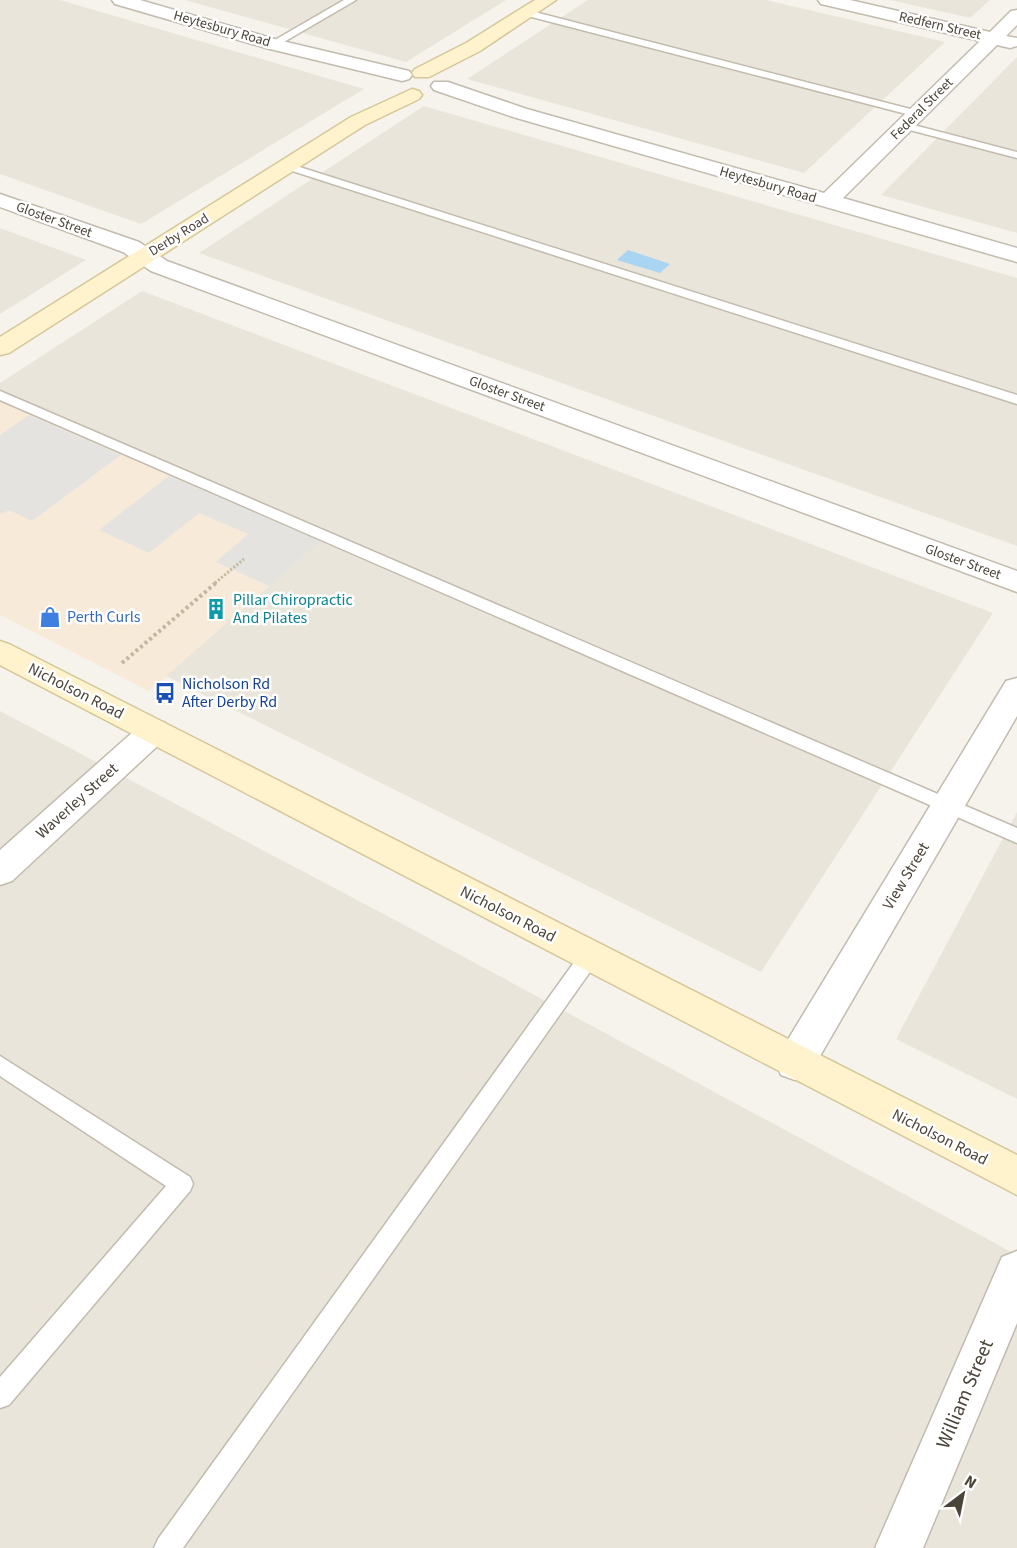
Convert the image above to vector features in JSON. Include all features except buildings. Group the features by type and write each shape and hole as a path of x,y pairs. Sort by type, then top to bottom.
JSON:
{"street":[{"name":"Heytesbury Road","path":"121,0 1017,255"},
{"name":"Derby Road","path":"0,348 547,0"},
{"name":"Redfern Street","path":"827,0 1017,44"},
{"name":"Federal Street","path":"827,202 1017,15"},
{"name":"Gloster Street","path":"0,200 131,247 159,266 1017,582"},
{"name":"Nicholson Road","path":"0,652 1017,1176"},
{"name":"View Street","path":"795,1063 1017,688"},
{"name":"Waverley Street","path":"0,871 154,731"},
{"name":"William Street","path":"899,1548 1017,1272"}],"lane":[{"path":"273,44 351,0"},
{"path":"527,13 912,120 1017,155"},
{"path":"287,166 1017,400"},
{"path":"0,395 1017,836"},
{"path":"167,1548 590,956"},
{"path":"0,1065 182,1184 0,1396"}],"path":[{"path":"122,663 244,559"}],"shaded area":[{"path":"0,0 60,0 364,89 141,224 0,174"},
{"path":"185,0 506,0 406,62"},
{"path":"588,0 766,0 945,42 804,173 467,79"},
{"path":"891,0 990,0 970,18"},
{"path":"1017,57 1017,233 881,195"},
{"path":"424,106 1017,278 1017,546 199,253"},
{"path":"0,228 86,260 0,314"},
{"path":"142,291 993,613 761,972 166,676 320,541 0,402 0,383"},
{"path":"0,402 320,541 149,691 0,615"},
{"path":"29,415 121,455 32,521 9,510 0,513 0,435"},
{"path":"169,476 321,541 269,586 216,562 248,534 199,513 149,553 99,530"},
{"path":"0,711 412,929 1017,1255 1017,1548 0,1548"},
{"path":"1017,812 1017,1099 896,1039"}],"water":[{"path":"628,250 670,264 660,273 617,260"}],"place":[{"name":"Pillar Chiropractic And Pilates","path":"216,609"},
{"name":"Perth Curls","path":"50,617"},
{"name":"Nicholson Rd After Derby Rd","path":"165,693"}]}
